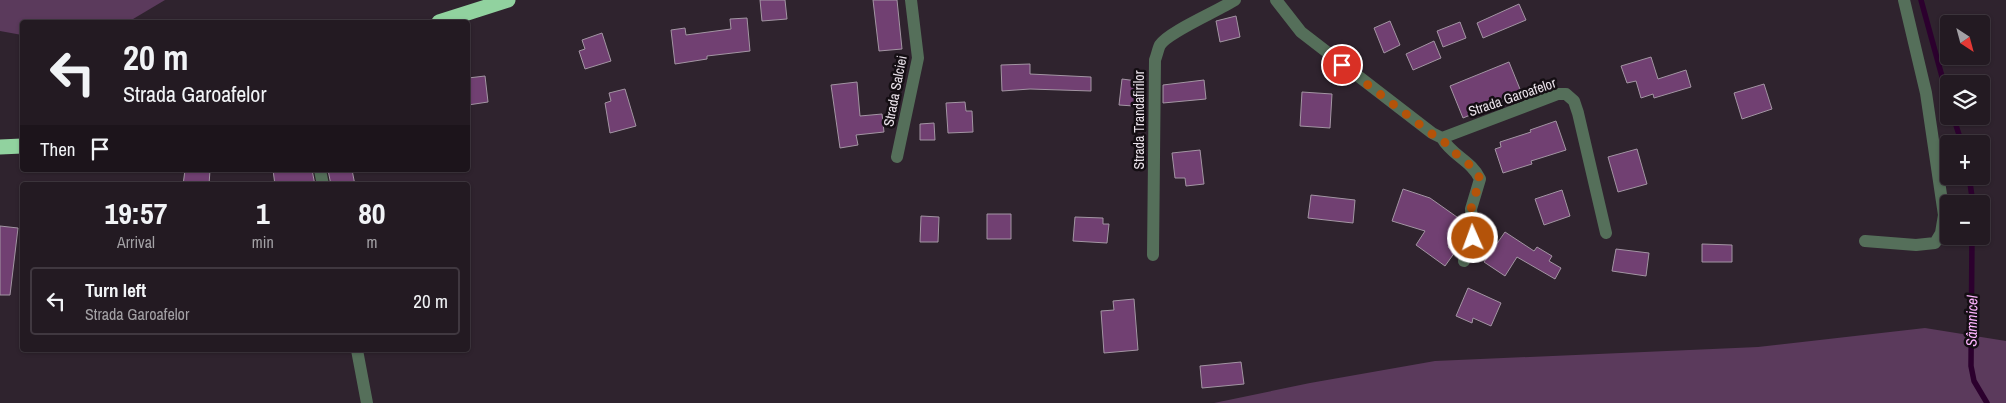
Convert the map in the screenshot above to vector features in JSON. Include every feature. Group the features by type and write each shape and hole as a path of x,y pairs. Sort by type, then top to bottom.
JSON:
{"highway":[{"path":"445,20 508,0"},
{"path":"0,147 20,146"}],"street":[{"name":"Strada Salciei","path":"897,157 918,58 911,0"},
{"name":"Strada Trandafirilor","path":"1153,255 1155,60 1161,44 1173,32 1198,22 1235,0"},
{"path":"1276,0 1301,32 1432,134 1442,138 1447,146 1476,170 1480,179 1471,209 1473,238 1464,261"},
{"path":"1865,240 1916,245 1936,242 1941,233 1944,215 1926,94 1904,0"},
{"name":"Strada Garoafelor","path":"1442,138 1558,94 1566,94 1574,101 1578,113 1606,233"},
{"path":"357,352 367,403"}],"shaded area":[{"path":"0,0 165,0 131,20 20,20 20,35 0,31"},
{"path":"1925,328 2006,341 2006,403 1214,403 1310,383 1435,361 1758,347"}],"building":[{"path":"760,0 785,0 787,19 762,21"},
{"path":"873,0 897,0 902,49 879,51"},
{"path":"1519,4 1526,20 1483,38 1477,23"},
{"path":"1236,16 1240,37 1220,42 1216,21"},
{"path":"747,18 750,51 707,56 707,59 675,64 671,30 685,28 686,35 731,29 730,19"},
{"path":"1390,21 1400,45 1384,53 1374,28"},
{"path":"1460,22 1466,38 1443,47 1437,31"},
{"path":"602,33 611,61 585,69 579,51 585,49 582,40"},
{"path":"1434,41 1441,58 1413,70 1406,54"},
{"path":"1651,57 1658,79 1686,70 1691,87 1654,98 1653,94 1641,98 1636,81 1627,83 1621,66"},
{"path":"1509,62 1522,94 1463,118 1450,86"},
{"path":"1030,64 1030,74 1091,77 1091,91 1030,89 1002,91 1001,65"},
{"path":"485,76 488,102 470,105 470,78"},
{"path":"1122,79 1137,81 1134,106 1119,105"},
{"path":"1204,80 1206,99 1163,103 1163,85"},
{"path":"857,82 860,116 882,114 884,132 856,135 858,145 840,148 831,85"},
{"path":"1764,84 1772,109 1742,119 1734,93"},
{"path":"625,89 636,126 610,133 605,103 611,101 609,93"},
{"path":"1302,92 1332,94 1330,128 1300,126"},
{"path":"965,102 966,111 972,111 973,132 948,133 946,103"},
{"path":"1556,121 1566,150 1531,161 1532,164 1503,173 1495,149 1501,147 1500,142 1531,132 1530,130"},
{"path":"934,123 935,140 920,140 920,124"},
{"path":"1637,149 1647,184 1618,192 1608,157"},
{"path":"1200,150 1204,184 1186,186 1185,178 1175,178 1172,153"},
{"path":"185,172 210,172 209,182 183,182"},
{"path":"273,172 312,172 314,182 275,182"},
{"path":"328,172 352,172 354,182 330,182"},
{"path":"1403,189 1430,198 1464,222 1448,247 1455,252 1445,266 1416,245 1425,231 1392,221"},
{"path":"1562,190 1570,216 1544,225 1535,199"},
{"path":"1311,195 1355,200 1353,223 1308,218"},
{"path":"987,214 1011,214 1011,239 987,239"},
{"path":"921,216 939,217 938,242 920,242"},
{"path":"1075,217 1103,218 1103,224 1109,224 1107,243 1073,241"},
{"path":"0,226 18,228 10,295 0,295"},
{"path":"1505,232 1534,251 1537,247 1552,256 1549,261 1561,268 1555,279 1517,257 1505,276 1484,262"},
{"path":"1702,244 1732,245 1732,262 1702,262"},
{"path":"1616,249 1649,253 1646,276 1612,271"},
{"path":"1468,288 1501,303 1491,326 1473,318 1472,323 1456,316"},
{"path":"1134,299 1138,350 1104,353 1101,311 1114,310 1113,301"},
{"path":"1241,362 1244,384 1202,388 1200,366"}],"waterway":[{"name":"Sâmnicel","path":"1921,0 1942,75"},
{"name":"Sâmnicel","path":"1956,125 1959,135"},
{"name":"Sâmnicel","path":"1970,185 1972,195"},
{"name":"Sâmnicel","path":"1972,245 1971,366 1974,381 1987,403"}],"route":[{"path":"1342,65 1432,134 1442,138 1447,146 1476,170 1480,179 1471,209 1473,238"}]}
